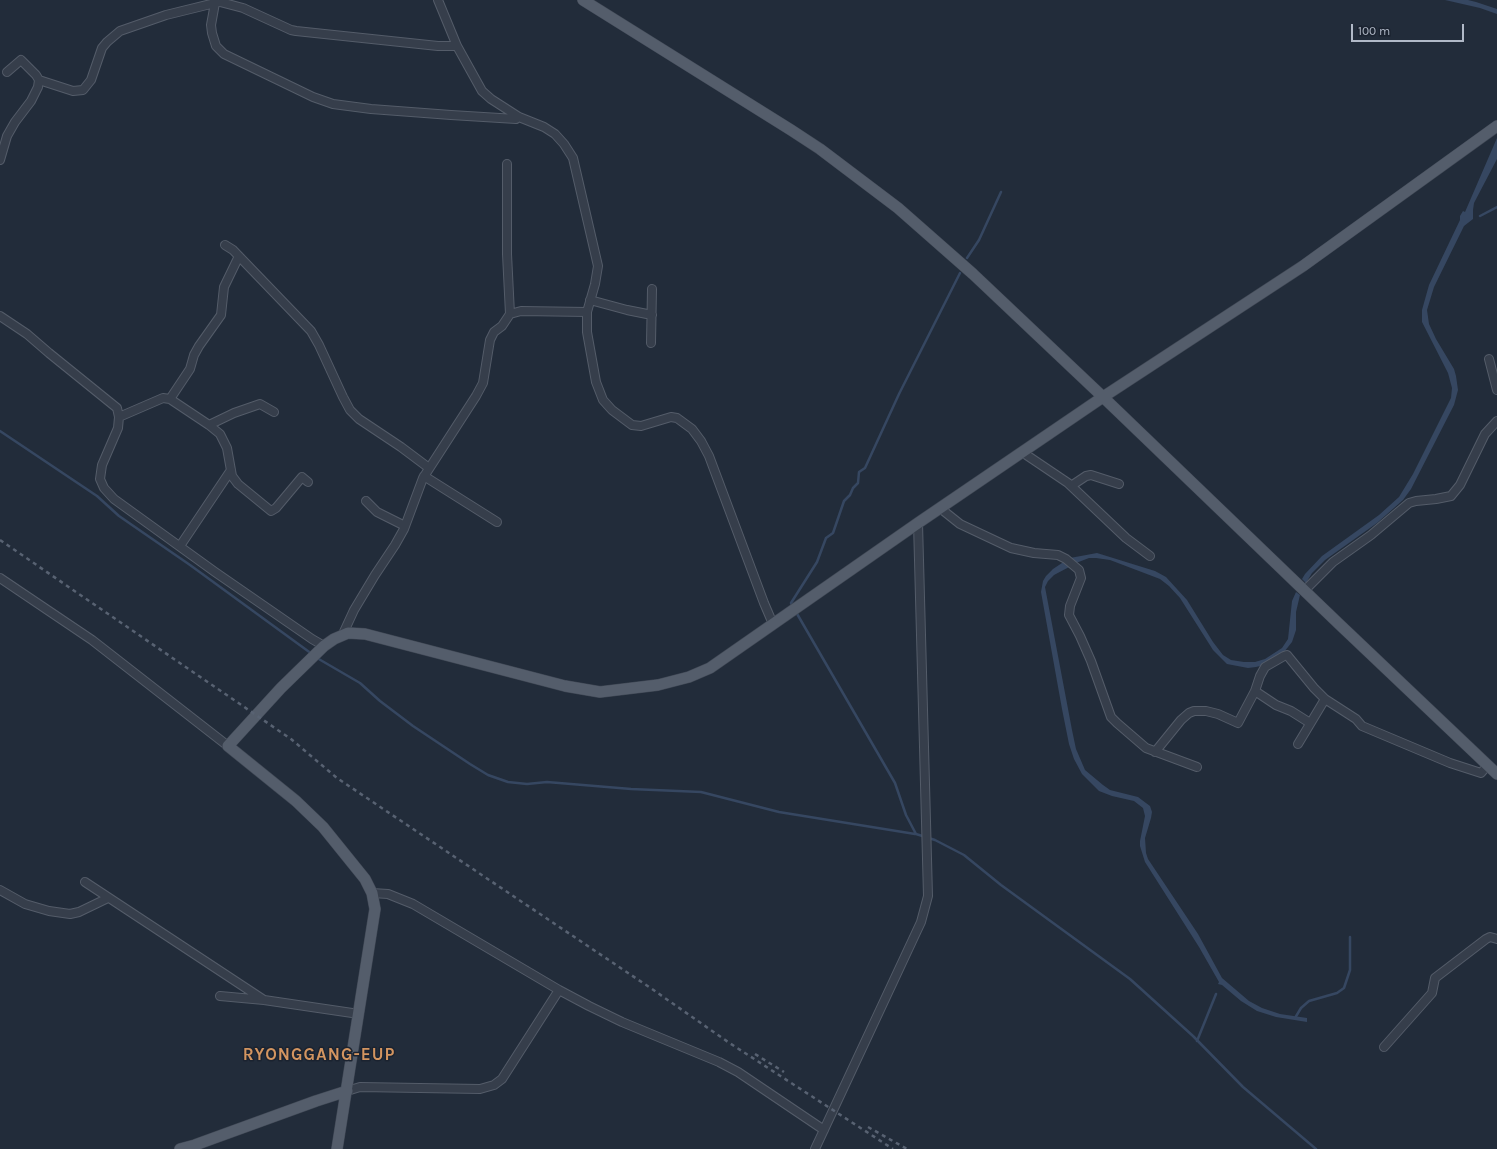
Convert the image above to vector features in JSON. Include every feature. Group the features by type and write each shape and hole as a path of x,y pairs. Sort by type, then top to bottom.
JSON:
{"main road":[{"path":"583,0 826,153 898,208 973,274 1103,397 1300,588 1497,774"},
{"path":"337,1149 375,908 372,893 365,879 323,827 296,801 228,746 281,688 318,652 334,639 348,633 365,634 566,686 600,692 658,686 689,677 710,668 918,523 1103,397 1303,266 1497,126"},
{"path":"180,1149 347,1091"}],"street":[{"path":"438,0 457,46 482,91 491,99 519,117 544,127 555,134 573,158 598,266 595,284 590,300 586,332 592,355 596,382 603,400 612,410 632,425 641,426 671,418 677,418 692,429 701,441 709,456 773,624"},
{"path":"39,80 73,91 83,90 91,80 102,48 120,31 166,15 219,2 243,8 290,30 438,46 457,46"},
{"path":"219,2 211,25 216,46 224,54 319,99 333,104 371,109 458,116 516,119 519,117"},
{"path":"0,160 7,136 15,122 32,101 38,87 39,80 21,60 7,72"},
{"path":"342,636 354,610 374,575 396,544 405,526 424,476 479,390 482,383 490,340 494,332 502,326 510,314 507,254 507,164"},
{"path":"225,245 239,256 311,331 350,410 359,419 401,446 429,468"},
{"path":"170,399 190,369 194,355 199,346 222,315 224,287 239,256"},
{"path":"651,343 652,289"},
{"path":"590,300 652,315"},
{"path":"510,314 521,311 588,312"},
{"path":"0,316 27,334 117,408 119,417 118,428 102,465 100,479 104,488 114,499 312,639 318,652"},
{"path":"1489,359 1497,390"},
{"path":"119,417 163,398 170,399 220,434 226,448 232,476 238,484 271,511 276,508 302,477 308,482"},
{"path":"209,425 234,413 260,404 274,412"},
{"path":"1300,588 1371,535 1409,503 1451,496 1460,485 1485,434 1497,421"},
{"path":"1022,452 1071,486 1126,538 1150,556"},
{"path":"180,546 231,470"},
{"path":"1071,486 1086,476 1091,475 1119,484"},
{"path":"424,476 497,522"},
{"path":"366,501 377,512 405,526"},
{"path":"940,508 960,524 1011,548 1034,554 1058,555 1066,559 1079,570 1081,578 1070,606 1069,615 1094,668 1108,712 1116,723 1146,748 1197,767"},
{"path":"815,1149 921,922 928,896 918,523"},
{"path":"0,578 92,640 228,746"},
{"path":"1155,752 1181,720 1189,713 1194,711 1212,713 1238,723 1265,667 1287,655 1325,699 1356,719 1362,726 1404,745 1481,773 1487,766"},
{"path":"1255,690 1276,705 1310,722"},
{"path":"1298,744 1325,699"},
{"path":"85,882 264,1000"},
{"path":"0,890 25,904 49,911 70,914 79,912 108,898"},
{"path":"372,893 388,894 413,904 559,990 622,1022 719,1062 738,1072 824,1130"},
{"path":"1384,1047 1432,992 1435,978 1486,939 1490,937 1497,939"},
{"path":"347,1091 360,1087 480,1088 494,1085 502,1079 559,990"},
{"path":"220,996 264,1000 359,1014"}],"water":[{"path":"1445,0 1468,0 1476,2 1497,9 1497,14 1480,8"},
{"path":"1497,138 1497,159 1474,203 1473,219 1464,226 1434,287 1427,310 1429,324 1454,369 1456,376 1458,390 1454,405 1411,489 1403,500 1377,523 1325,560 1312,573 1306,583 1302,579 1322,556 1379,515 1399,497 1413,474 1451,398 1452,388 1448,373 1422,322 1422,310 1429,285 1460,220 1460,216 1463,211 1465,212"},
{"path":"1097,553 1155,571 1166,577 1187,600 1213,642 1223,655 1231,660 1255,662 1265,659 1282,648 1288,639 1292,601 1296,592 1300,595 1296,612 1296,630 1292,642 1284,652 1264,665 1248,668 1227,664 1213,650 1180,598 1160,579 1110,560 1089,558 1076,563 1070,558"},
{"path":"1065,561 1071,566 1054,575 1045,587 1076,749 1085,770 1110,790 1138,797 1150,806 1152,812 1145,838 1148,859 1198,934 1222,978 1249,1001 1262,1008 1280,1014 1307,1018 1307,1022 1276,1017 1257,1011 1241,1001 1222,985 1218,984 1219,982 1199,947 1145,862 1140,846 1145,816 1143,808 1134,801 1112,796 1099,791 1082,774 1074,759 1069,744 1062,709 1041,592 1043,581 1046,576"}],"waterway":[{"path":"967,258 979,240 1001,192"},
{"path":"1480,216 1497,207"},
{"path":"793,608 791,603 817,562 826,538 833,533 844,501 858,483 859,472 865,468 899,394 960,273"},
{"path":"0,431 97,496 119,516 190,565 312,654"},
{"path":"796,612 895,783 906,815 916,834 935,840 964,855 1001,885 1130,979 1193,1036 1243,1087 1316,1149"},
{"path":"317,658 360,683 380,701 413,726 470,764 488,775 508,782 527,784 547,782 631,789 701,792 779,812 915,834"},
{"path":"1295,1018 1301,1008 1309,1001 1337,993 1344,988 1350,970 1350,937"},
{"path":"1197,1041 1216,994"}],"railway":[{"path":"0,540 291,739 337,778 652,989 728,1042 893,1149"},
{"path":"755,1054 784,1072"},
{"path":"868,1127 907,1149"}],"district":[{"name":"RYONGGANG-EUP","path":"319,1055"}]}
